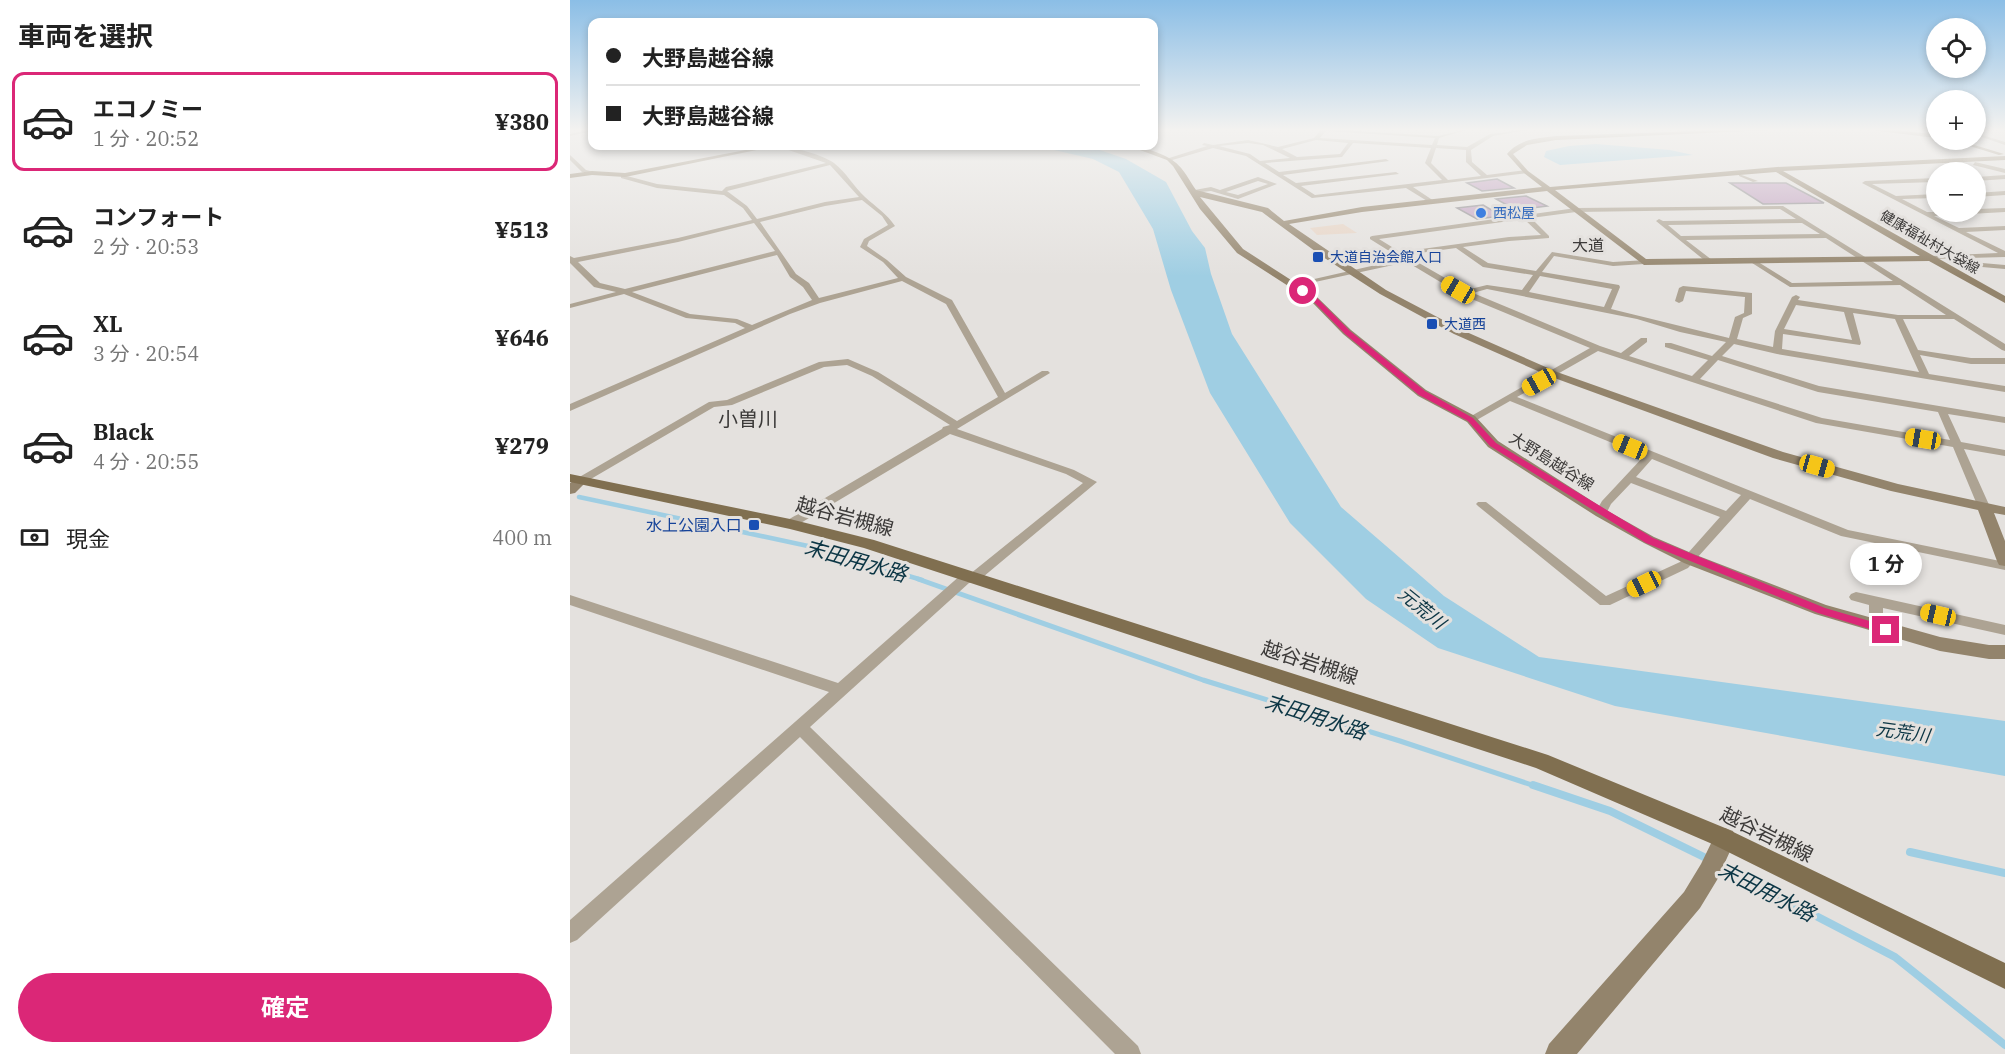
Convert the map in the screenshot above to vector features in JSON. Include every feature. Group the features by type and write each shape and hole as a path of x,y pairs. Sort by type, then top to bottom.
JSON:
{"main road":[{"name":"越谷岩槻線","path":"572,483 790,524 869,544 960,585 1541,761 1606,786 1718,854 2005,976"}],"street":[{"path":"627,178 657,186 726,193 744,207 779,252 793,275 806,285 817,301"},
{"path":"726,193 724,190 728,188 770,178"},
{"path":"844,178 863,198 884,215 892,226 866,240 863,247 885,261 903,279 948,302 1002,396"},
{"name":"大野島越谷線","path":"1186,178 1192,191 1218,226 1240,251 1313,298 1347,332 1422,393 1471,419 1493,444 1601,513 1649,540 1690,559 1821,610 1940,644 1989,652 2005,652"},
{"path":"1285,178 1314,197 1477,178"},
{"path":"1296,185 1358,178"},
{"path":"1400,178 1407,187 1432,202"},
{"path":"1443,178 1447,182"},
{"path":"1534,178 1644,262"},
{"path":"1284,223 1432,202 1686,178"},
{"path":"1284,223 1301,224 1550,190 1700,178"},
{"path":"1748,178 1755,181"},
{"name":"健康福祉村大袋線","path":"1790,178 2005,293"},
{"path":"1192,191 1211,189 1220,192 1238,197 1274,184 1258,179 1220,192"},
{"path":"1926,180 1865,183 1926,214"},
{"path":"1192,191 1204,196 1265,210 1351,272 1417,312 1553,374 1778,455 1896,488 2005,511"},
{"path":"1986,194 2005,193"},
{"path":"1895,198 1926,196"},
{"path":"571,260 756,222 825,204 863,198"},
{"path":"1986,198 2005,204"},
{"path":"2005,348 1781,207 1576,210 1372,238 1407,261 1465,293 1597,348 1820,421 2005,453"},
{"path":"1644,209 1709,262"},
{"path":"1986,211 2005,210"},
{"path":"1398,254 1509,238 1547,237 1526,217"},
{"path":"1662,223 1803,221"},
{"path":"1740,222 1761,237"},
{"path":"1942,222 2005,254"},
{"path":"1958,230 2005,228"},
{"path":"1680,238 1827,236"},
{"path":"1457,246 1486,264 1616,287 1606,311"},
{"path":"570,306 779,252"},
{"path":"1524,293 1552,254 1613,264 1865,260 2005,254"},
{"name":"健康福祉村大袋線","path":"1936,258 2005,300"},
{"path":"571,260 597,285 622,291 689,316 736,321 752,328"},
{"path":"1292,285 1407,261"},
{"path":"1753,261 1798,290 1795,302 1779,331 1777,351"},
{"path":"1985,265 2005,267"},
{"path":"570,408 817,301 903,279"},
{"path":"1791,285 1902,283"},
{"path":"1465,293 1487,287 1524,293 1639,317 1777,351 2005,389"},
{"path":"1679,301 1683,288 1749,295 1748,314 1739,318 1732,341 1694,379"},
{"path":"1795,302 1898,317 1956,317"},
{"path":"1779,331 1857,343 1848,310"},
{"path":"1898,317 1926,377"},
{"path":"1623,356 1644,340"},
{"path":"1668,345 1818,389 2005,420"},
{"path":"1471,419 1597,348"},
{"path":"1915,352 1971,361 2005,361"},
{"path":"570,933 799,726 960,585 1091,482 952,426 875,374 848,362 822,364 729,403 712,404 572,483"},
{"path":"790,524 1002,396 1045,373"},
{"path":"1510,398 1845,533 2005,566"},
{"path":"1942,410 2005,561"},
{"path":"1601,513 1606,503 1650,455"},
{"path":"1629,478 1728,516"},
{"path":"1482,504 1605,602 1684,565 1748,494"},
{"path":"1856,597 2005,630"},
{"path":"570,600 841,690"},
{"path":"1876,601 1876,627"},
{"path":"799,726 1130,1054"},
{"path":"1559,1054 1692,900 1718,854"}],"shaded area":[{"path":"1343,224 1357,233 1317,235 1310,228"}],"water":[{"name":"元荒川","path":"1123,178 1159,178 1166,182 1192,231 1205,248 1211,274 1232,334 1341,507 1444,596 1539,657 2005,721 2005,776 1615,706 1438,648 1366,599 1290,523 1210,393 1171,290 1153,229"}],"building":[{"path":"1497,179 1514,188 1482,191 1467,183"},
{"path":"1730,183 1786,183 1824,203 1763,204"},
{"path":"1526,196 1547,206 1516,210 1496,199"},
{"name":"西松屋","path":"1483,205 1502,216 1477,219 1457,208"}],"waterway":[{"name":"末田用水路","path":"579,497 808,546 922,580"},
{"name":"末田用水路","path":"918,579 1203,680 1400,741 1538,787"},
{"name":"末田用水路","path":"1533,785 1610,811 1708,859"},
{"path":"1910,852 2005,873"},
{"name":"末田用水路","path":"1718,865 1895,957 2005,1045"}],"place":[{"name":"西松屋","path":"1481,213"},
{"name":"大道自治会館入口","path":"1318,257"},
{"name":"大道西","path":"1432,324"},
{"name":"水上公園入口","path":"754,525"}],"district":[{"name":"大道","path":"1588,245"},
{"name":"小曽川","path":"748,418"}],"route":[{"path":"1303,291 1347,332 1422,393 1471,419 1493,444 1601,513 1649,540 1690,559 1821,610 1886,630"}]}
